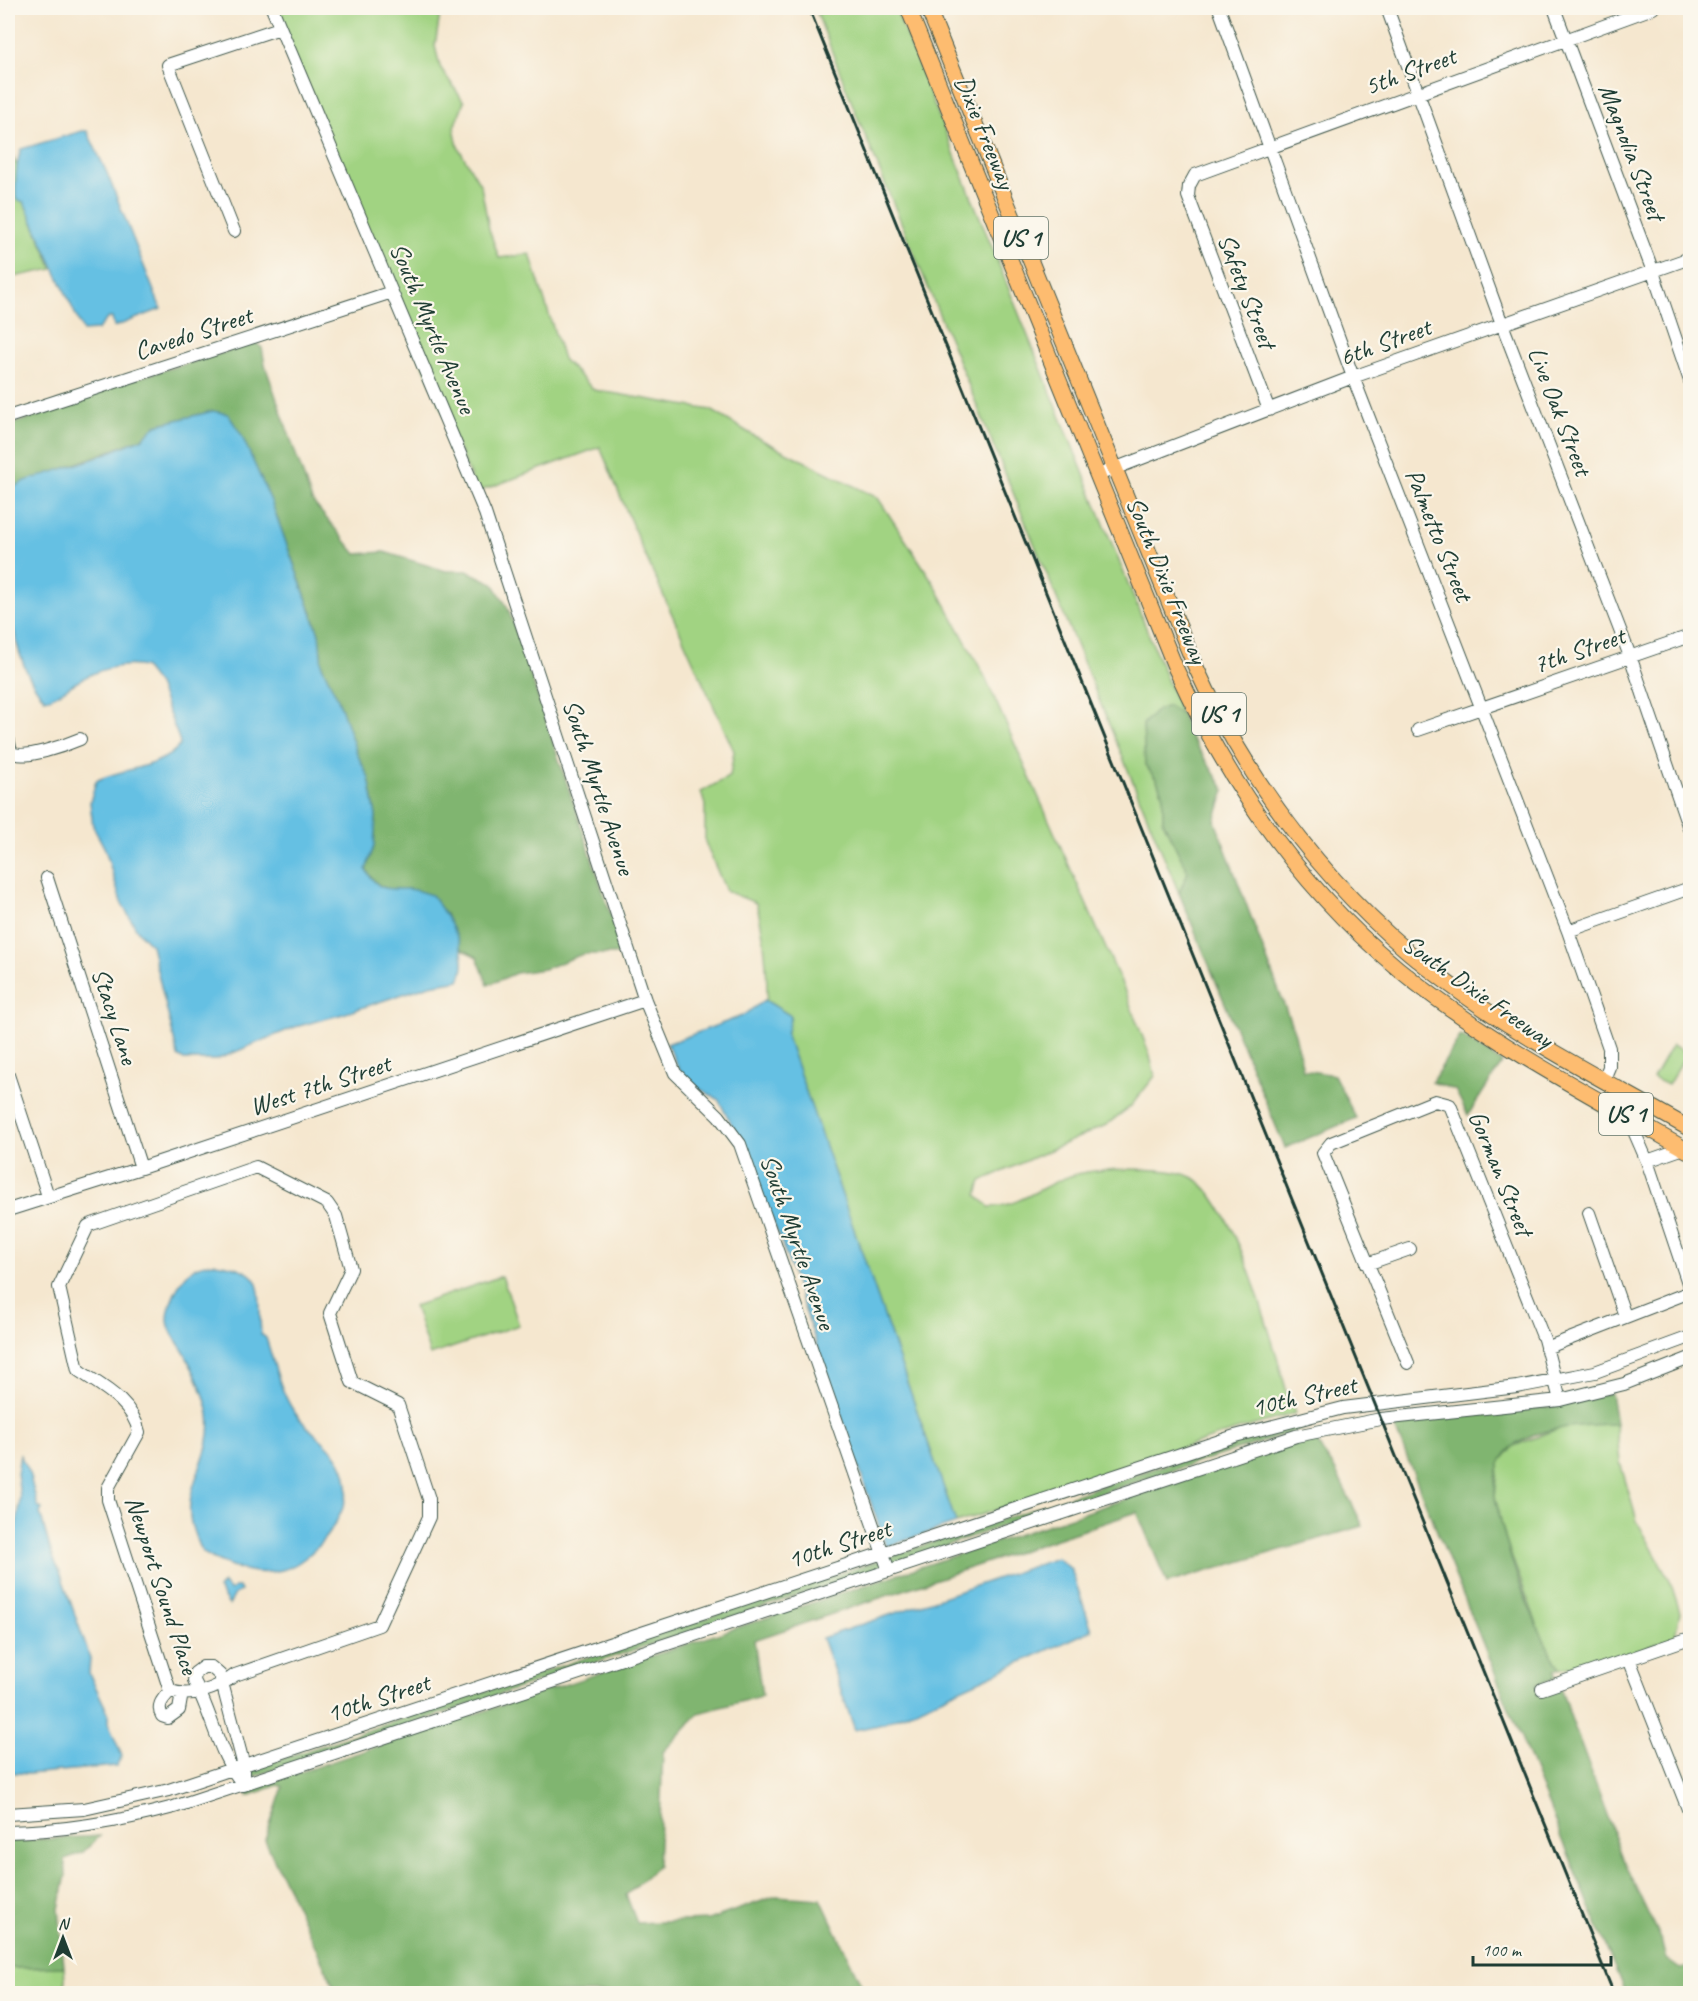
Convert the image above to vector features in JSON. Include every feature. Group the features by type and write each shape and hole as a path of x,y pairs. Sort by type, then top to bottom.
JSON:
{"main road":[{"name":"Dixie Freeway","path":"929,8 1115,469"},
{"name":"Dixie Freeway","path":"910,12 1098,475"},
{"name":"South Dixie Freeway","path":"1115,469 1206,690 1259,783 1318,861 1379,926 1428,968 1494,1015 1690,1129"},
{"name":"South Dixie Freeway","path":"1098,475 1163,636 1203,725 1242,791 1301,871 1367,941 1416,983 1470,1022 1687,1150"},
{"path":"1562,1077 1585,1082 1604,1079"},
{"path":"1596,1097 1632,1095"}],"street":[{"name":"South Myrtle Avenue","path":"272,8 485,513 645,1000 675,1073 719,1116 740,1144 889,1571"},
{"path":"910,12 929,8"},
{"name":"Palmetto Street","path":"1219,8 1353,377 1568,931 1609,1048 1609,1067 1604,1079"},
{"name":"Live Oak Street","path":"1387,8 1502,324 1630,656 1690,831"},
{"name":"Magnolia Street","path":"1554,8 1652,269 1690,381"},
{"name":"5th Street","path":"1189,186 1195,175 1653,8"},
{"path":"234,231 168,65 280,28"},
{"name":"Safety Street","path":"1189,186 1188,196 1269,410"},
{"path":"1003,241 1020,234"},
{"name":"6th Street","path":"1098,475 1353,377 1652,269 1690,258"},
{"name":"Cavedo Street","path":"8,417 392,292"},
{"path":"1163,636 1180,629"},
{"name":"7th Street","path":"1418,730 1690,636"},
{"path":"8,738 11,752 17,756 61,747 80,739"},
{"path":"1242,791 1259,783"},
{"name":"Stacy Lane","path":"47,878 141,1168"},
{"path":"1568,931 1690,888"},
{"path":"1367,941 1379,926"},
{"path":"1416,983 1428,968"},
{"name":"West 7th Street","path":"8,1210 645,1000"},
{"path":"8,1075 48,1196"},
{"name":"Gorman Street","path":"1408,1363 1323,1154 1331,1143 1435,1101 1443,1101 1450,1106 1546,1348 1560,1400"},
{"path":"1546,1348 1690,1291 1647,1161 1627,1115"},
{"path":"1647,1161 1687,1150"},
{"name":"Newport Sound Place","path":"256,1167 327,1203 336,1216 351,1269 330,1312 352,1382 398,1405 429,1499 429,1517 379,1625 235,1675 223,1684 200,1692 176,1692 108,1500 108,1488 139,1432 137,1423 126,1404 78,1370 59,1287 88,1226 256,1167"},
{"path":"1589,1212 1625,1316"},
{"path":"1367,1264 1410,1249"},
{"name":"10th Street","path":"8,1814 84,1809 121,1803 244,1766 1235,1436 1333,1410 1555,1380 1618,1365 1690,1337"},
{"name":"10th Street","path":"8,1833 70,1829 122,1821 244,1785 1296,1436 1339,1426 1560,1400 1624,1384 1690,1358"},
{"path":"1418,1398 1420,1415"},
{"path":"1333,1410 1339,1426"},
{"path":"1542,1689 1690,1638"},
{"path":"1629,1659 1690,1814"},
{"name":"Newport Sound Place","path":"203,1667 215,1669 223,1684 230,1720 244,1766 244,1785 230,1770 194,1678 197,1671 203,1667"},
{"path":"214,1725 230,1720"}],"green space":[{"path":"272,8 441,8 435,46 440,67 464,102 454,127 458,147 481,186 489,229 499,258 530,254 563,359 594,390 711,410 756,437 878,498 933,582 985,677 1124,989 1149,1053 1155,1076 1131,1106 1106,1125 981,1181 977,1195 989,1207 1001,1206 1066,1177 1102,1170 1171,1171 1194,1178 1210,1194 1226,1218 1240,1248 1265,1318 1291,1406 1296,1413 1234,1431 956,1523 786,1034 791,1016 765,1000 767,998 767,974 765,950 756,903 726,891 705,842 705,805 701,792 730,776 734,751 641,546 600,447 477,492"},
{"path":"815,8 895,8 1181,714 1168,706 1143,724 1145,765 1157,780 1163,796 1163,821 1188,872 1179,893 857,116"},
{"path":"8,149 18,167 16,191 24,202 53,269 8,278"},
{"path":"256,343 262,348 265,365 312,501 356,554 384,552 446,571 467,571 493,583 508,608 624,954 583,954 544,969 516,973 488,985 477,957 460,948 446,914 409,889 388,889 378,885 370,876 366,869 374,846 376,816 369,778 357,754 338,699 322,666 319,633 271,501 241,434 213,411 156,425 143,438 8,490 8,430 16,423 41,415 57,402"},
{"path":"1168,706 1181,714 1190,736 1225,790 1215,821 1295,1034 1303,1070 1334,1075 1356,1118 1285,1148 1179,893 1188,872 1163,821 1163,796 1157,780 1145,765 1143,724 1157,710"},
{"path":"1461,1035 1502,1063 1468,1115 1455,1090 1432,1082"},
{"path":"1672,1045 1687,1053 1668,1085 1653,1078"},
{"path":"502,1276 519,1325 430,1355 414,1306"},
{"path":"1611,1393 1616,1424 1551,1430 1515,1445 1505,1455 1499,1467 1495,1497 1518,1578 1533,1616 1560,1669 1554,1671 1556,1678 1536,1685 1538,1695 1560,1688 1627,1869 1662,1943 1666,1959 1680,1969 1690,1966 1690,1992 1686,1994 1625,1993 1393,1423 1557,1406"},
{"path":"1302,1422 1306,1428 1060,1506 892,1564 889,1557 1236,1441"},
{"path":"1616,1424 1620,1462 1637,1521 1670,1581 1680,1612 1675,1637 1622,1656 1560,1669 1544,1642 1505,1539 1495,1496 1499,1463 1514,1446 1568,1425"},
{"path":"1313,1437 1335,1470 1363,1526 1167,1583 1137,1512 754,1640 762,1696 699,1713 663,1752 658,1866 626,1895 637,1923 708,1920 776,1896 821,1899 865,1993 337,1993 265,1840 283,1787 278,1785 248,1796 249,1789"},
{"path":"880,1560 883,1567 249,1778 248,1770"},
{"path":"100,1836 83,1852 65,1859 66,1875 59,1909 64,1967 8,1968 8,1841"},
{"path":"64,1967 66,1993 8,1993 8,1968"}],"water":[{"path":"87,131 107,173 161,309 114,327 112,318 108,318 97,330 83,331 24,202 16,199 17,167 21,149"},
{"path":"213,411 228,414 241,434 271,501 319,634 322,666 338,699 357,754 369,778 376,816 374,846 366,870 374,882 383,887 407,889 432,895 451,924 461,947 463,959 459,980 430,985 343,1014 295,1027 216,1060 184,1060 178,1056 151,945 137,930 121,902 105,849 93,826 90,802 96,781 162,759 180,745 179,739 158,685 144,667 118,666 101,671 45,699 30,679 20,655 10,600 8,490 25,481 93,459 143,438 156,425"},
{"path":"765,1000 791,1016 786,1034 956,1523 886,1547 783,1246 732,1125 718,1099 698,1088 679,1069 667,1044 742,1016"},
{"path":"215,1263 233,1266 253,1277 259,1294 261,1334 266,1338 284,1393 300,1420 333,1452 345,1471 347,1484 342,1510 326,1536 305,1558 293,1566 275,1572 255,1572 242,1569 206,1555 199,1546 190,1517 193,1488 207,1447 209,1415 196,1377 170,1329 168,1315 175,1293 186,1275 198,1266"},
{"path":"20,1455 29,1473 38,1507 42,1509 40,1513 51,1552 90,1658 89,1673 108,1713 108,1723 122,1756 116,1766 28,1774 8,1772 8,1553 19,1513 17,1473"},
{"path":"1057,1558 1071,1569 1092,1630 883,1724 855,1730 822,1638"},
{"path":"223,1583 230,1591 234,1587 239,1587 241,1591 235,1594 229,1605 218,1589"}],"railway":[{"path":"809,8 1614,1994"}]}
